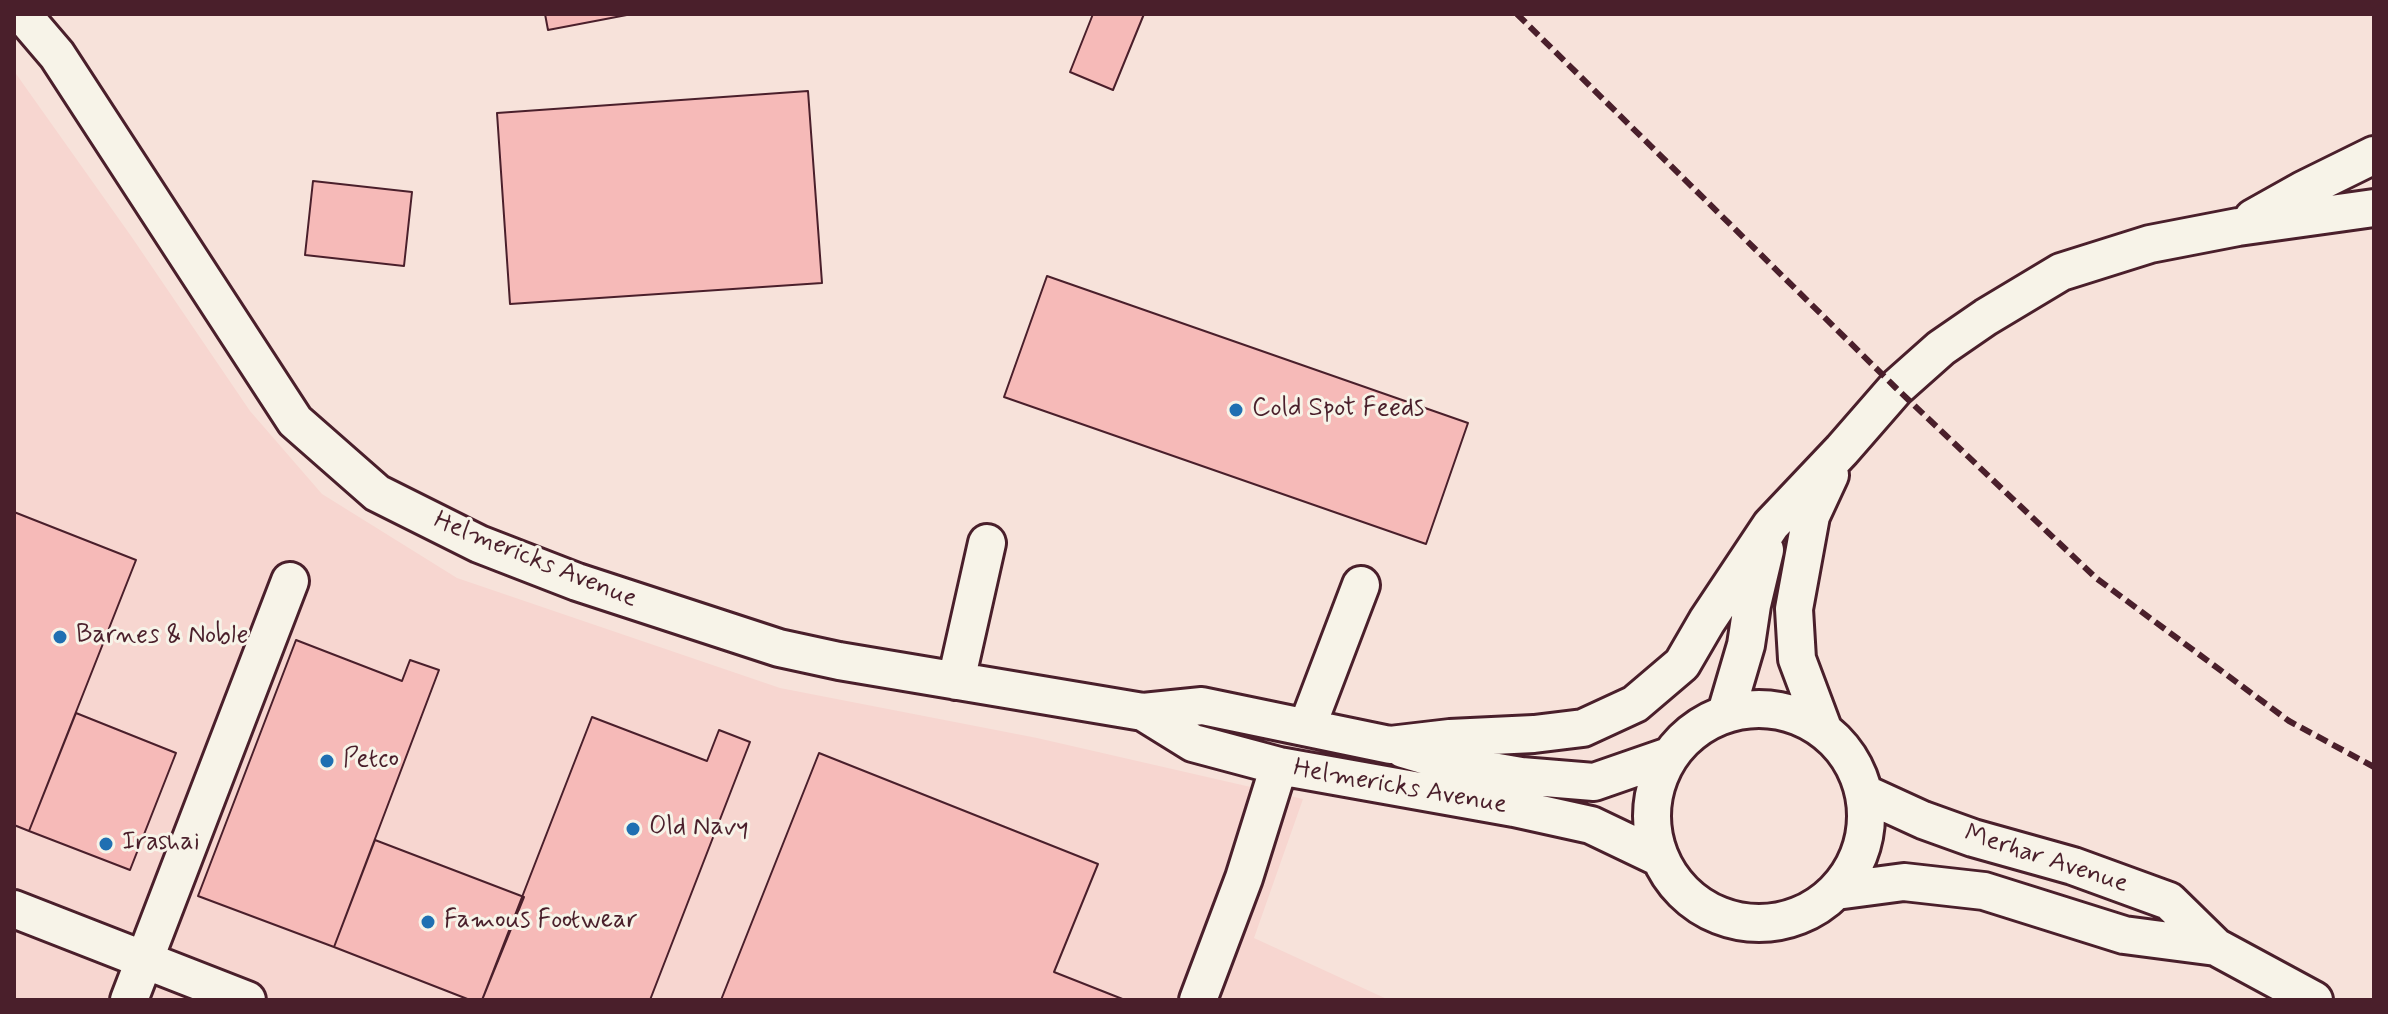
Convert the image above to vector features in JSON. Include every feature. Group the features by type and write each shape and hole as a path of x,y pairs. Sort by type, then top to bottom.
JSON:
{"street":[{"name":"Helmericks Avenue","path":"22,14 57,55 295,421 377,493 479,544 577,582 688,619 779,648 839,661 1143,712 1202,706 1390,745 1457,765 1521,776 1594,782 1669,756"},
{"path":"2238,227 2374,155"},
{"name":"Helmericks Avenue","path":"2238,227 2374,180"},
{"name":"Helmericks Avenue","path":"1390,745 1583,728 1635,704 1682,664 1771,525 1896,388 1941,348 2061,272 2136,249 2238,227 2374,208"},
{"name":"Helmericks Avenue","path":"1824,731 1797,659 1794,609 1811,516 1842,450"},
{"path":"1726,713 1746,645 1771,525"},
{"path":"956,681 987,543"},
{"path":"129,1000 290,581"},
{"path":"1307,727 1361,585"},
{"path":"1761,708 1796,715 1824,731 1850,760 1864,793 1866,828 1856,862 1836,891 1808,912 1775,922 1740,922 1707,910 1679,888 1660,858 1651,824 1655,788 1669,756 1694,730 1726,713 1761,708"},
{"name":"Helmericks Avenue","path":"1143,712 1193,743 1279,766 1591,825 1660,858"},
{"path":"1198,1000 1244,878 1279,766"},
{"name":"Merhar Avenue","path":"1864,793 1923,820 1973,838 2073,866 2169,901 2216,947 2314,1000"},
{"name":"Merhar Avenue","path":"1836,891 1904,882 1984,891 2124,935 2216,947"},
{"path":"14,909 247,1000"}],"shaded area":[{"path":"14,71 250,411 322,494 457,578 780,688 1037,738 1303,799 1254,938 1389,1000 14,1000"}],"building":[{"path":"545,14 632,14 548,30"},
{"path":"1093,14 1144,14 1113,90 1070,72"},
{"path":"808,91 822,283 510,304 497,113"},
{"path":"313,181 412,192 404,266 305,255"},
{"name":"Cold Spot Feeds","path":"1047,276 1468,423 1426,544 1004,397"},
{"name":"Barnes & Noble","path":"14,512 136,560 29,831 14,825"},
{"name":"Petco","path":"296,640 402,681 410,660 439,670 334,947 198,896"},
{"path":"76,713 176,753 130,870 29,831"},
{"name":"Old Navy","path":"592,717 707,761 719,730 750,742 650,1000 482,1000"},
{"path":"819,753 1098,864 1054,972 1125,1000 721,1000"},
{"name":"Famous Footwear","path":"375,840 524,897 482,1000 470,1000 334,947"}],"railway":[{"path":"1517,14 1896,388 2096,578 2289,721 2374,767"}],"place":[{"name":"Cold Spot Feeds","path":"1236,410"},
{"name":"Barnes & Noble","path":"60,637"},
{"name":"Petco","path":"327,761"},
{"name":"Old Navy","path":"633,829"},
{"name":"Irashai","path":"106,844"},
{"name":"Famous Footwear","path":"428,922"}]}
